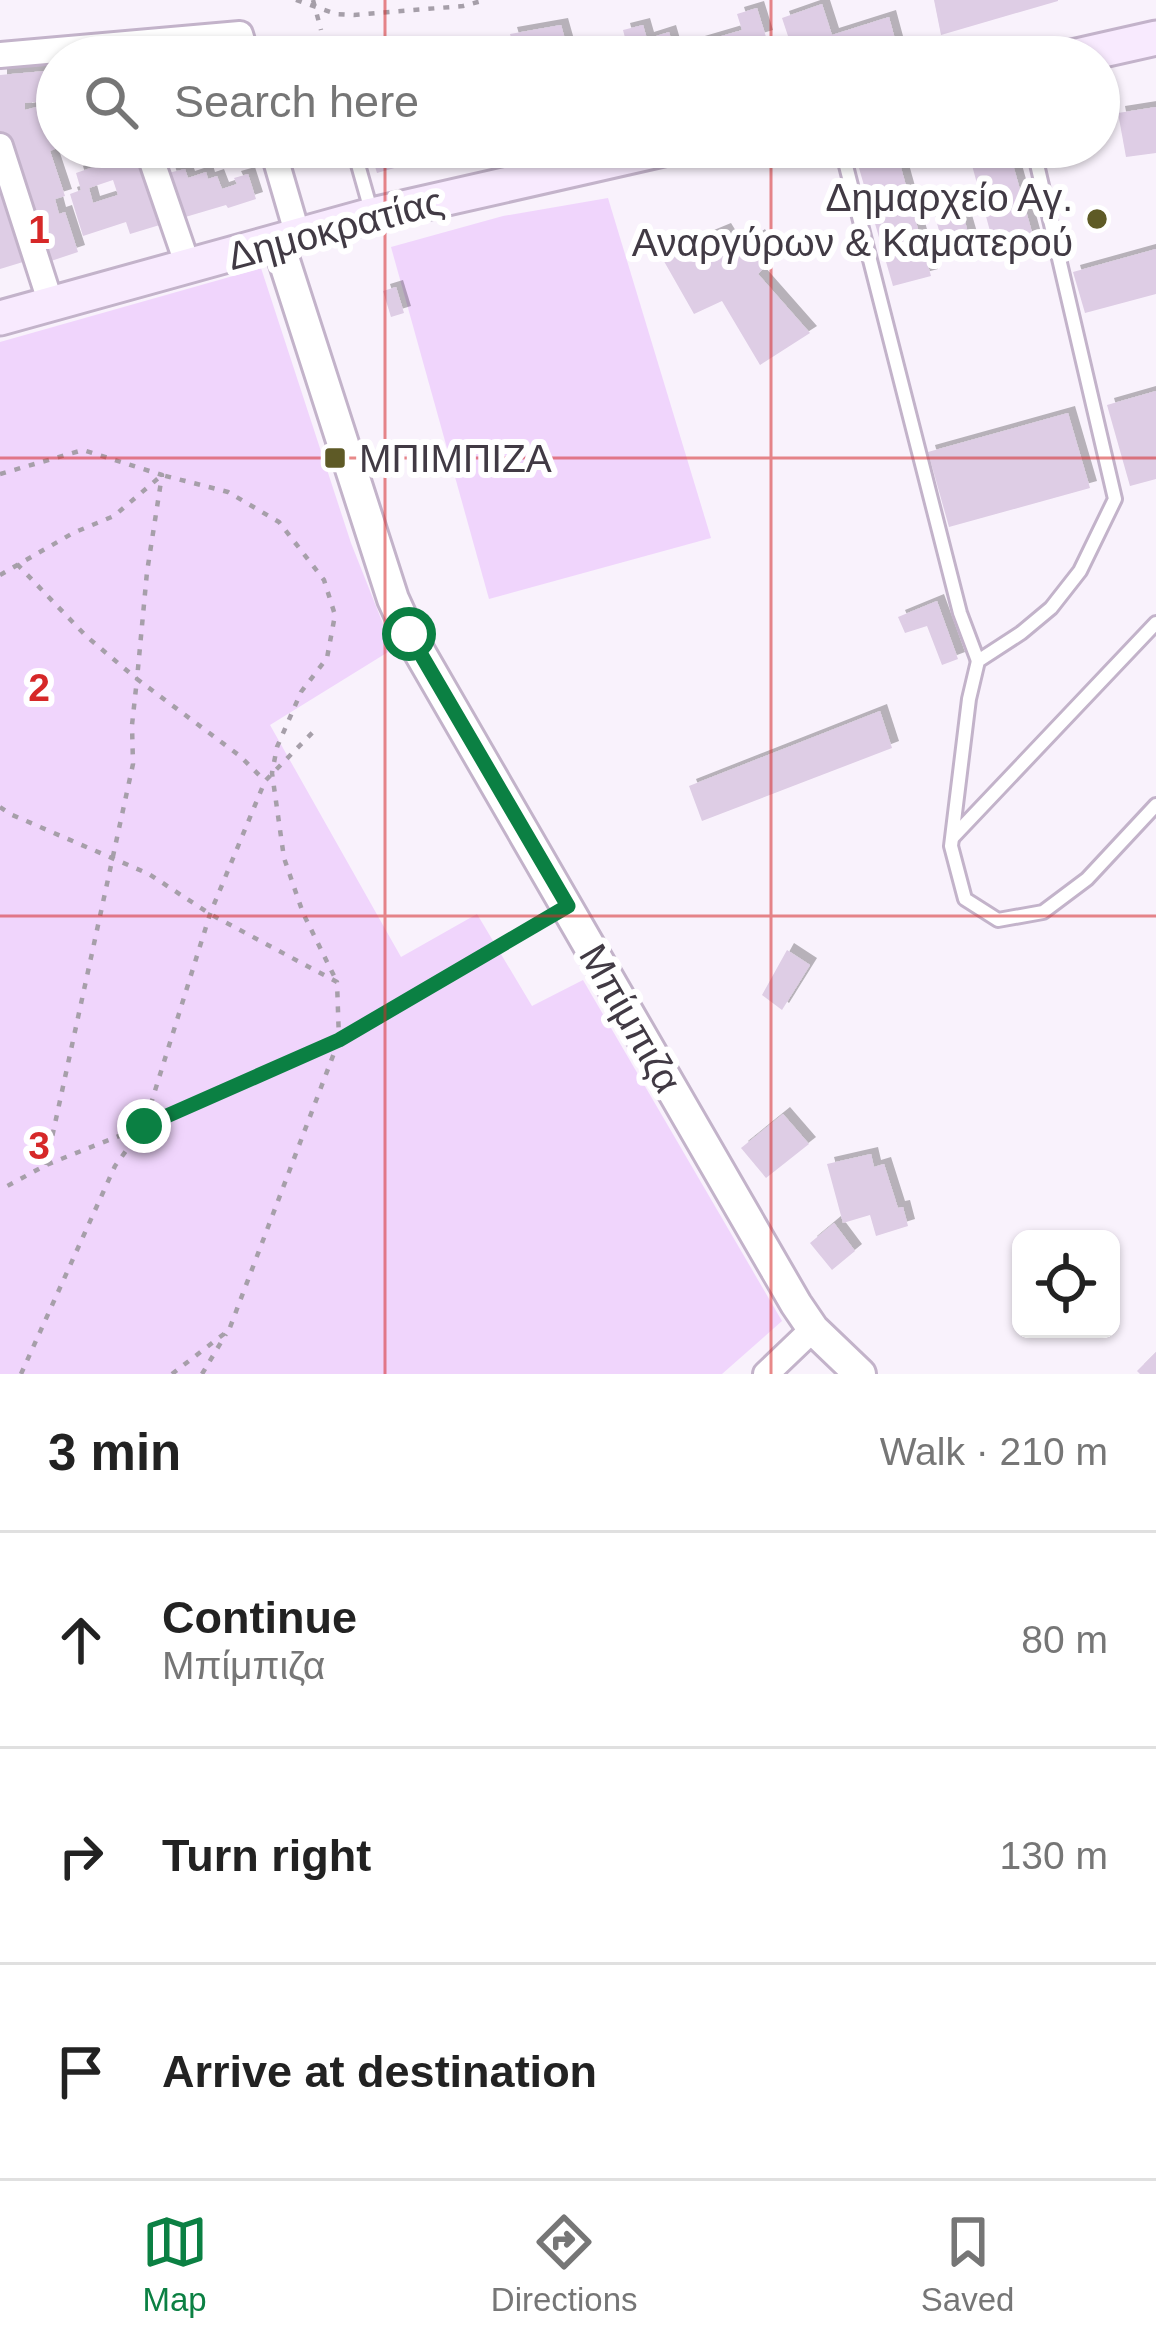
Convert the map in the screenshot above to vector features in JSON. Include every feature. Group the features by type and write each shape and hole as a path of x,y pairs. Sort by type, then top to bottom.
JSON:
{"main road":[{"path":"1120,46 1156,38"},
{"name":"Δημοκρατίας","path":"0,318 372,215 579,168"}],"street":[{"path":"0,55 36,54"},
{"path":"0,146 51,304"},
{"path":"154,168 188,266"},
{"path":"276,168 288,239"},
{"name":"Μπίμπιζα","path":"288,239 397,611 796,1304 812,1329 860,1374"},
{"path":"766,1374 812,1329"}],"lane":[{"path":"358,168 372,215"},
{"path":"847,168 961,613 978,661 951,846 965,899 998,920 1043,912 1087,879 1156,806"},
{"path":"978,661 1051,608 1080,571 1115,499 1038,168"},
{"path":"952,838 1156,623"}],"path":[{"path":"296,0 354,15 485,0"},
{"path":"314,4 322,36"},
{"path":"0,474 83,450 228,492 279,522 324,580 335,615 327,658 301,692 277,747 272,773 284,858 303,913 337,982 339,1040 229,1330 202,1374"},
{"path":"0,575 73,533 114,516 162,475"},
{"path":"46,1165 133,764 132,725 147,572 162,475"},
{"path":"17,564 86,636 240,756 265,781"},
{"path":"21,1374 115,1166 144,1126 210,914 265,781 314,732"},
{"path":"0,807 149,874 210,914 337,982"},
{"path":"0,1190 46,1165 339,1040 568,906"},
{"path":"172,1374 229,1330"}],"shaded area":[{"path":"608,198 711,538 489,599 391,247 503,216"},
{"path":"261,268 351,543 393,649 270,725 401,957 477,914 532,1006 583,980 782,1321 722,1374 0,1374 0,342"}],"building":[{"path":"934,0 1058,0 1058,1 941,35"},
{"path":"822,4 832,35 889,17 894,36 788,36 782,18"},
{"path":"757,8 766,36 722,36 742,30 737,14"},
{"path":"561,25 564,36 511,36"},
{"path":"643,25 646,36 625,36 623,30"},
{"path":"36,72 36,102 25,103 25,110 36,107 36,168 56,168 65,196 55,199 59,214 65,212 78,252 51,261 43,240 36,242 0,131 0,75"},
{"path":"1156,107 1156,153 1126,157 1120,113"},
{"path":"90,168 145,168 163,224 130,234 126,222 83,236 70,194 81,190 76,173","holes":["113,180 118,195 93,203 89,188"]},
{"path":"859,168 901,168 931,276 893,286"},
{"path":"973,168 1014,168 1035,243 996,253"},
{"path":"185,169 188,178 206,172 208,179 217,176 222,189 248,174 256,199 182,218 168,173"},
{"path":"0,189 23,262 0,269"},
{"path":"959,201 974,253 947,261 933,208"},
{"path":"724,230 737,251 758,236 771,261 758,274 810,333 760,365 722,301 694,314 661,256"},
{"path":"1156,249 1156,294 1085,313 1073,272"},
{"path":"396,287 404,313 391,317 383,291"},
{"path":"1156,391 1156,479 1130,486 1107,405"},
{"path":"1068,413 1090,488 949,527 928,452"},
{"path":"937,601 958,659 942,665 927,626 905,633 898,617"},
{"path":"880,711 892,748 702,821 689,786"},
{"path":"787,950 810,965 782,1010 762,995"},
{"path":"783,1114 809,1144 766,1178 741,1148"},
{"path":"871,1154 874,1167 884,1164 908,1226 876,1236 870,1215 843,1223 827,1164"},
{"path":"834,1223 855,1251 832,1270 810,1243"},
{"path":"1156,1352 1156,1374 1140,1374 1137,1371"}],"place":[{"name":"Δημαρχείο Αγ. Αναργύρων & Καματερού","path":"1097,219"},
{"name":"ΜΠΙΜΠΙΖΑ","path":"335,458"}],"route":[{"path":"144,1126 339,1040 568,906 409,634"}]}
